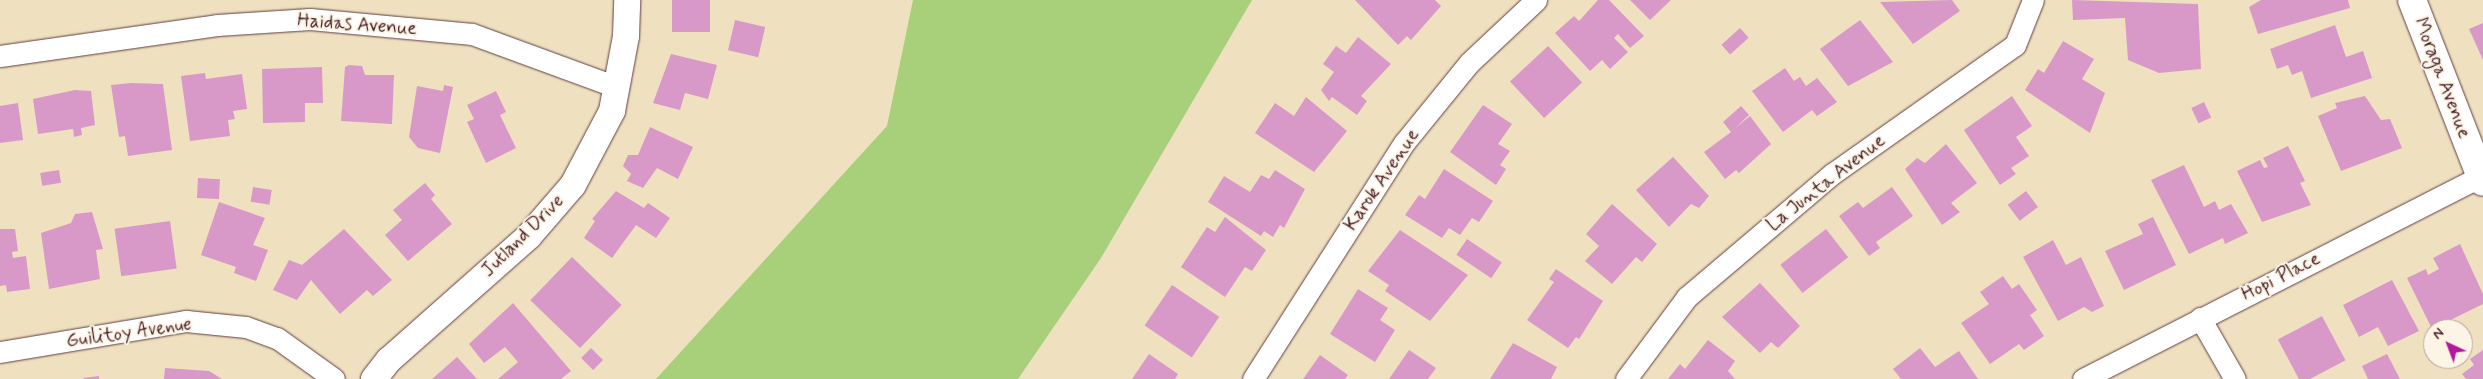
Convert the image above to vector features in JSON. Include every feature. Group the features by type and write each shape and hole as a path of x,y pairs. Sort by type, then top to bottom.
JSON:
{"main road":[{"name":"Moraga Avenue","path":"2412,0 2481,180"}],"street":[{"name":"Jutland Drive","path":"374,379 389,360 529,236 573,185 612,111 617,87 627,0"},
{"name":"Karok Avenue","path":"1253,379 1404,143 1469,63 1536,0"},
{"name":"La Junta Avenue","path":"1626,379 1687,297 1702,284 1832,174 2015,45 2033,0"},
{"name":"Haidas Avenue","path":"0,56 217,25 310,19 472,34 617,87"},
{"name":"Hopi Place","path":"2083,379 2200,318 2481,180"},
{"path":"2200,318 2235,379"},
{"name":"Guilitoy Avenue","path":"0,352 186,321 246,327 277,338 334,379"}],"green space":[{"path":"913,0 1252,0 1101,258 1018,379 656,379 887,126"}],"building":[{"path":"672,0 710,0 710,32 672,32"},
{"path":"1355,0 1435,0 1441,6 1411,40 1407,36 1398,45"},
{"path":"1598,0 1609,0 1644,36 1630,48 1618,34 1614,38 1628,52 1610,69 1602,60 1590,71 1555,33 1574,16 1579,21"},
{"path":"1630,0 1671,0 1650,20"},
{"path":"1952,0 1960,11 1913,44 1880,2"},
{"path":"2072,0 2198,4 2201,69 2159,73 2128,60 2125,18 2073,20"},
{"path":"2261,0 2348,0 2350,8 2258,34 2249,7"},
{"path":"735,20 765,27 758,57 728,50"},
{"path":"1860,20 1893,62 1848,86 1820,49"},
{"path":"2483,23 2483,60 2469,29"},
{"path":"2335,25 2346,57 2363,51 2372,78 2311,98 2302,71 2292,75 2288,65 2277,69 2270,49"},
{"path":"1740,28 1749,38 1730,54 1721,45"},
{"path":"1358,37 1391,64 1361,96 1367,101 1357,115 1332,97 1329,101 1321,90 1334,72 1323,64 1336,46 1346,53"},
{"path":"2063,41 2094,59 2082,79 2105,93 2090,133 2025,90 2038,69 2044,73"},
{"path":"1548,46 1582,83 1544,118 1510,81"},
{"path":"671,54 717,65 708,99 685,93 680,110 653,103"},
{"path":"349,65 362,66 365,75 394,75 392,124 341,121 345,67"},
{"path":"322,67 323,103 305,103 305,122 263,123 262,69"},
{"path":"1785,68 1794,81 1800,77 1806,86 1817,78 1837,102 1817,116 1812,110 1783,132 1752,91"},
{"path":"205,73 206,79 242,74 247,109 233,111 235,119 228,120 230,136 190,141 181,76"},
{"path":"131,83 163,84 172,150 128,156 125,136 119,137 111,85"},
{"path":"444,85 453,87 440,153 418,148 409,137 417,86 443,91"},
{"path":"75,90 91,91 95,125 81,128 82,135 74,137 73,129 38,134 33,99"},
{"path":"496,91 506,112 500,115 516,148 486,163 467,122 474,119 467,105"},
{"path":"2012,96 2032,126 2016,137 2029,156 2011,168 2016,174 2000,185 1964,130"},
{"path":"2365,96 2381,120 2390,119 2402,148 2341,171 2318,116 2337,108 2335,103"},
{"path":"1306,97 1347,131 1314,172 1255,133 1275,103 1294,116"},
{"path":"2204,102 2211,117 2198,123 2191,108"},
{"path":"18,103 23,140 0,143 0,106"},
{"path":"1483,105 1512,124 1498,144 1510,151 1500,165 1506,169 1496,185 1450,152"},
{"path":"1741,106 1749,115 1734,129 1750,116 1771,144 1739,173 1736,170 1725,179 1704,152 1731,132 1723,122"},
{"path":"650,127 693,147 678,179 657,168 643,188 627,181 631,174 623,166 628,155 638,155"},
{"path":"1946,144 1977,183 1951,203 1960,212 1942,225 1905,169 1917,158 1925,163"},
{"path":"2288,146 2305,181 2300,183 2311,205 2262,222 2237,171 2260,160 2264,168 2268,167 2263,158"},
{"path":"1673,157 1709,196 1699,208 1691,204 1669,227 1636,190"},
{"path":"2184,165 2204,207 2215,201 2219,210 2231,204 2248,233 2225,244 2223,238 2189,254 2151,180"},
{"path":"1444,169 1493,201 1479,222 1472,218 1460,235 1449,228 1442,238 1405,215 1419,195 1425,199"},
{"path":"59,170 61,183 42,186 40,173"},
{"path":"1275,170 1305,189 1284,228 1280,225 1273,237 1264,231 1261,236 1208,202 1224,176 1250,192 1261,175 1269,179"},
{"path":"198,178 220,179 219,199 197,198"},
{"path":"425,183 435,195 431,199 452,224 408,261 385,235 402,220 393,210"},
{"path":"253,187 272,190 269,205 251,202"},
{"path":"1892,187 1913,216 1876,242 1880,248 1869,256 1839,216 1858,202 1863,208"},
{"path":"616,191 644,208 648,203 670,218 656,238 636,225 612,258 584,238 595,221 592,219"},
{"path":"2026,191 2038,207 2020,221 2008,205"},
{"path":"219,202 265,218 253,245 268,250 256,281 234,273 236,267 201,255"},
{"path":"1612,204 1657,244 1642,262 1636,257 1612,284 1585,261 1599,246 1586,234"},
{"path":"92,212 103,249 96,250 100,279 49,289 41,233 71,223 75,214"},
{"path":"1225,217 1266,250 1252,271 1245,267 1225,297 1181,267 1207,227 1215,232"},
{"path":"2153,217 2176,265 2124,290 2105,251 2143,234 2138,224"},
{"path":"170,221 177,269 121,276 115,229"},
{"path":"0,229 15,229 18,251 12,252 13,258 26,256 30,289 7,292 6,285 0,286"},
{"path":"344,229 392,280 373,296 367,290 340,314 311,280 297,300 273,290 289,260 302,265"},
{"path":"1826,229 1848,257 1802,293 1780,265"},
{"path":"1400,230 1468,275 1430,321 1385,291 1389,285 1368,271"},
{"path":"1467,239 1502,262 1491,278 1456,255"},
{"path":"2053,240 2066,265 2081,257 2104,306 2092,312 2084,307 2058,321 2023,257"},
{"path":"2460,244 2483,294 2483,304 2452,319 2427,319 2407,278 2426,269 2428,275 2439,269 2433,258"},
{"path":"572,257 622,305 580,348 530,300"},
{"path":"1556,269 1603,301 1579,339 1576,337 1568,348 1527,320 1554,282 1549,279"},
{"path":"2003,276 2012,289 2019,284 2037,310 2030,315 2044,336 2024,350 2019,344 1990,364 1961,323 1989,304 1980,292"},
{"path":"2392,280 2419,331 2388,346 2378,327 2359,337 2343,305"},
{"path":"1760,283 1800,326 1778,348 1771,342 1760,353 1722,317"},
{"path":"1172,285 1219,317 1192,357 1145,326"},
{"path":"1358,289 1388,308 1380,320 1395,330 1375,362 1330,334"},
{"path":"513,303 571,371 561,379 498,379 518,362 505,347 484,363 469,344"},
{"path":"2322,316 2345,360 2310,379 2299,379 2278,339"},
{"path":"1708,340 1735,361 1728,371 1735,379 1668,379 1680,364 1685,369"},
{"path":"1513,343 1557,367 1551,379 1490,379"},
{"path":"591,348 603,360 593,370 581,358"},
{"path":"1920,348 1935,367 1959,351 1978,379 1901,379 1893,369"},
{"path":"1409,350 1436,368 1428,379 1389,379"},
{"path":"2483,350 2483,379 2466,379 2462,374 2469,369 2473,369 2473,357"},
{"path":"1149,354 1178,374 1175,379 1132,379"},
{"path":"2387,354 2400,379 2368,379 2362,366"},
{"path":"1320,355 1348,375 1345,379 1303,379"},
{"path":"457,357 477,379 432,379"},
{"path":"165,368 209,371 222,379 164,379"},
{"path":"99,376 99,379 83,378"}]}
